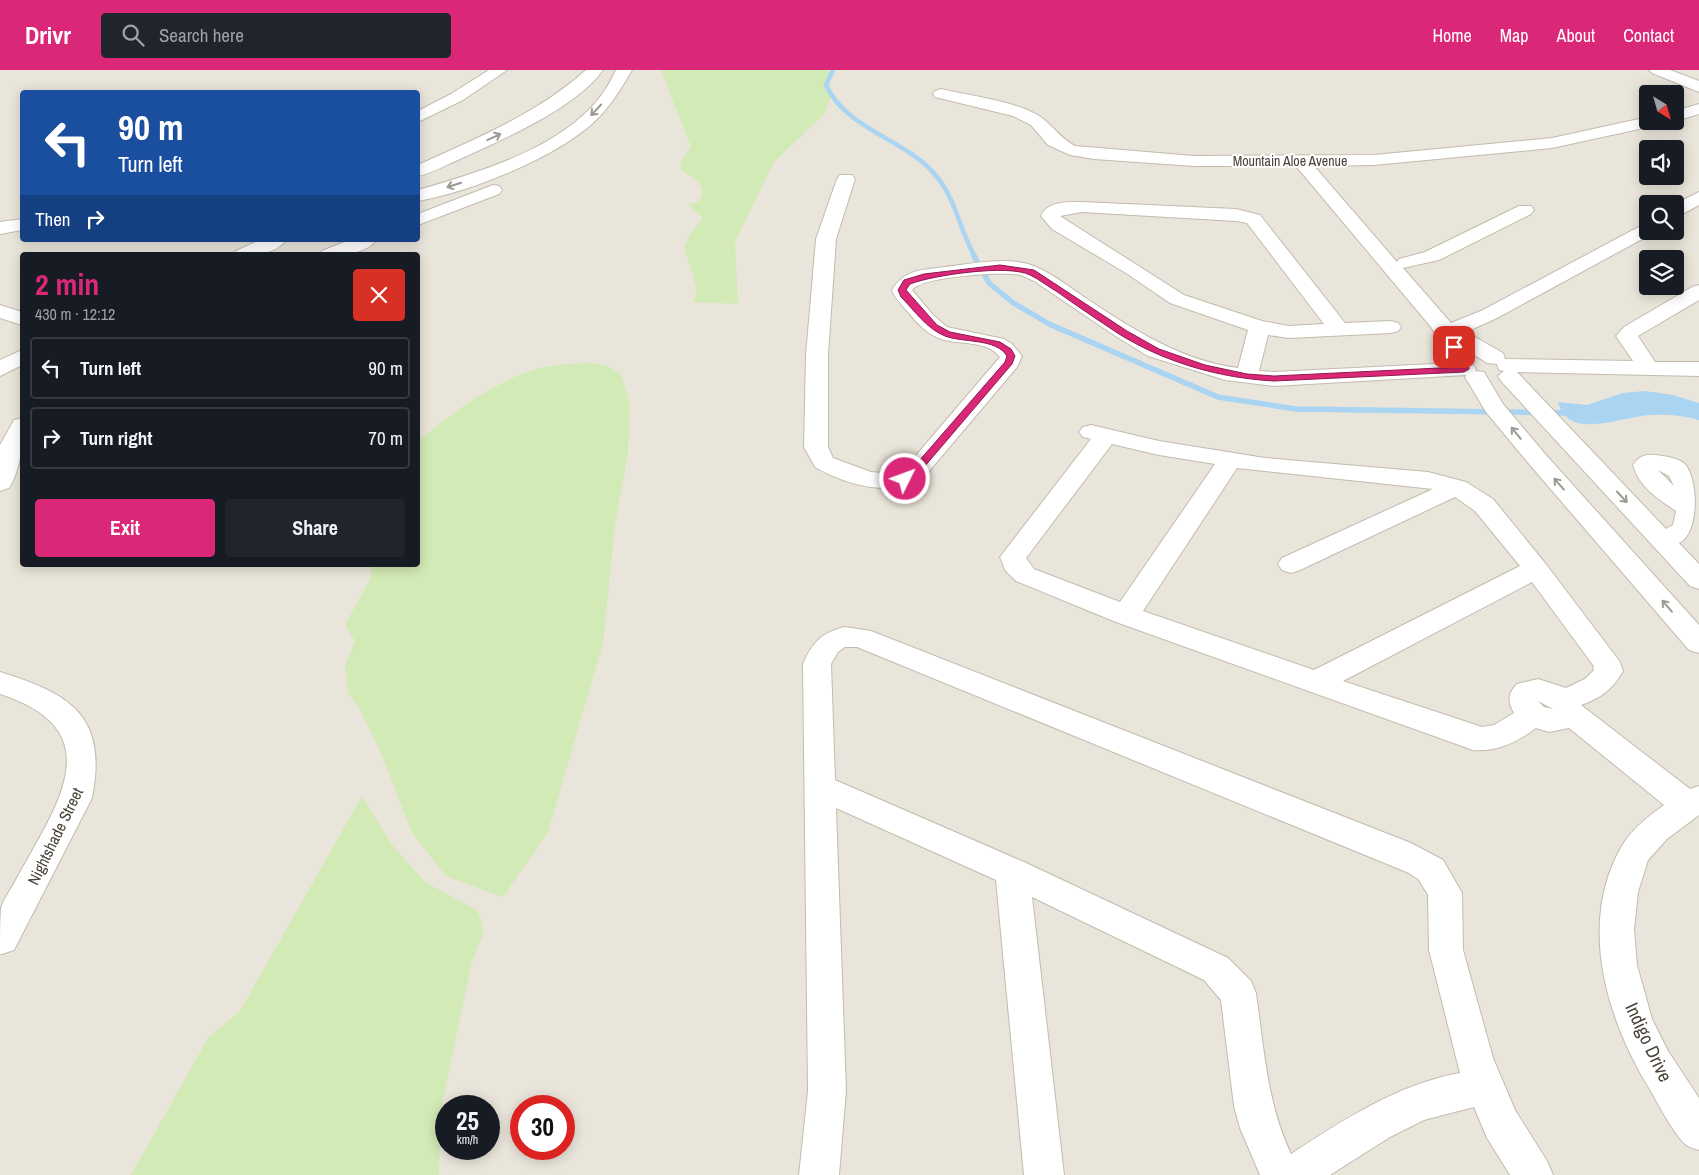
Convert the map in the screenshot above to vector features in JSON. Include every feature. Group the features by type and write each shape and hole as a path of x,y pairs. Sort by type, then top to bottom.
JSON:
{"street":[{"path":"420,116 457,97 499,70"},
{"path":"420,170 530,118 562,99 594,70"},
{"path":"420,195 496,171 555,143 588,119 616,87 624,70"},
{"path":"1657,70 1699,87"},
{"name":"Mountain Aloe Avenue","path":"941,94 1018,112 1037,122 1061,146 1080,153 1194,161 1302,162 1382,160 1515,147 1597,135 1639,124"},
{"path":"1684,114 1699,110"},
{"path":"1302,162 1451,328 1504,366 1576,449 1699,580"},
{"path":"846,179 826,239 817,355 816,447 824,462 830,466 868,479 883,482 905,479 916,471 1009,362 1011,356 1008,351 996,344 940,331 904,295 904,286 914,278 961,271 1000,268 1031,272 1124,333 1156,351 1203,367 1247,377 1274,379 1468,369"},
{"path":"420,219 506,184"},
{"path":"1335,186 1450,311 1451,328 1468,369 1494,407 1538,460 1699,643"},
{"path":"1684,206 1699,197"},
{"path":"1339,330 1253,219 1236,215 1069,206 1051,213 1050,216 1059,225 1133,269 1176,299 1259,328 1289,332 1339,330 1391,327"},
{"path":"1406,263 1432,256 1526,210"},
{"path":"0,228 20,225"},
{"path":"1451,328 1639,233"},
{"path":"250,252 272,242"},
{"path":"336,252 361,242"},
{"path":"1649,368 1627,336 1631,331 1699,291"},
{"path":"0,311 20,319"},
{"path":"1247,377 1259,328"},
{"path":"1468,369 1472,356 1504,366 1699,369"},
{"path":"0,369 20,357"},
{"path":"0,483 14,455 20,432"},
{"path":"1098,434 1230,460 1443,482 1457,487 1484,505 1536,569 1606,662 1609,671 1606,678 1597,686 1555,712 1496,738 1486,740 1457,733 1126,615 1034,580 1018,570 1014,564 1013,557 1098,434"},
{"path":"1126,615 1230,460"},
{"path":"1291,564 1457,487"},
{"path":"1661,538 1680,534 1689,516 1689,508"},
{"path":"1314,683 1536,569"},
{"path":"820,1175 826,1091 817,664 822,649 834,639 848,636 870,642 1399,852 1420,862 1431,870 1445,893 1446,950 1484,1087 1501,1124 1533,1175"},
{"name":"Nightshade Street","path":"0,683 25,690 47,700 60,710 72,725 80,740 83,758 82,776 76,798 2,939"},
{"path":"1555,712 1686,806"},
{"path":"820,787 1012,872 1194,956 1216,969 1230,982 1238,993 1254,1106 1259,1128 1270,1154 1283,1175"},
{"name":"Indigo Drive","path":"1686,806 1635,853 1621,892 1616,925 1619,961 1634,1020 1664,1080 1699,1131"},
{"path":"1012,872 1044,1175"},
{"path":"1295,1175 1336,1147 1389,1117 1429,1098 1484,1087"}],"shaded area":[{"path":"0,70 1699,70 1699,1175 0,1175"}],"green space":[{"path":"661,70 828,70 831,96 825,113 774,162 735,242 738,304 693,302 697,289 684,248 691,233 703,218 688,205 699,201 703,192 699,182 682,171 680,163 691,147"},
{"path":"591,363 606,365 621,374 630,404 628,453 615,524 603,643 548,832 503,897 446,876 412,833 381,753 359,708 348,693 345,666 355,641 345,625 370,579 372,567 420,567 420,440 443,421 485,392 529,371 560,365"},
{"path":"362,796 393,846 425,882 478,911 484,932 472,961 444,1095 435,1095 435,1160 439,1160 439,1175 131,1175 208,1038 240,1011"}],"water":[{"path":"1645,391 1673,395 1699,403 1699,420 1681,416 1656,415 1638,416 1597,424 1584,424 1573,421 1564,414 1558,402 1587,405 1623,393"}],"waterway":[{"path":"833,70 826,85 835,100 862,124 910,153 937,177 949,196 975,257"},
{"path":"974,256 989,283 1012,302 1049,324 1218,397 1296,409 1572,413"}],"route":[{"path":"905,479 916,471 1009,362 1011,356 1002,346 986,340 940,331 904,295 902,290 904,286 914,278 961,271 1000,268 1023,269 1054,285 1124,333 1156,351 1203,367 1247,377 1274,379 1464,369 1463,361 1454,347"}]}
